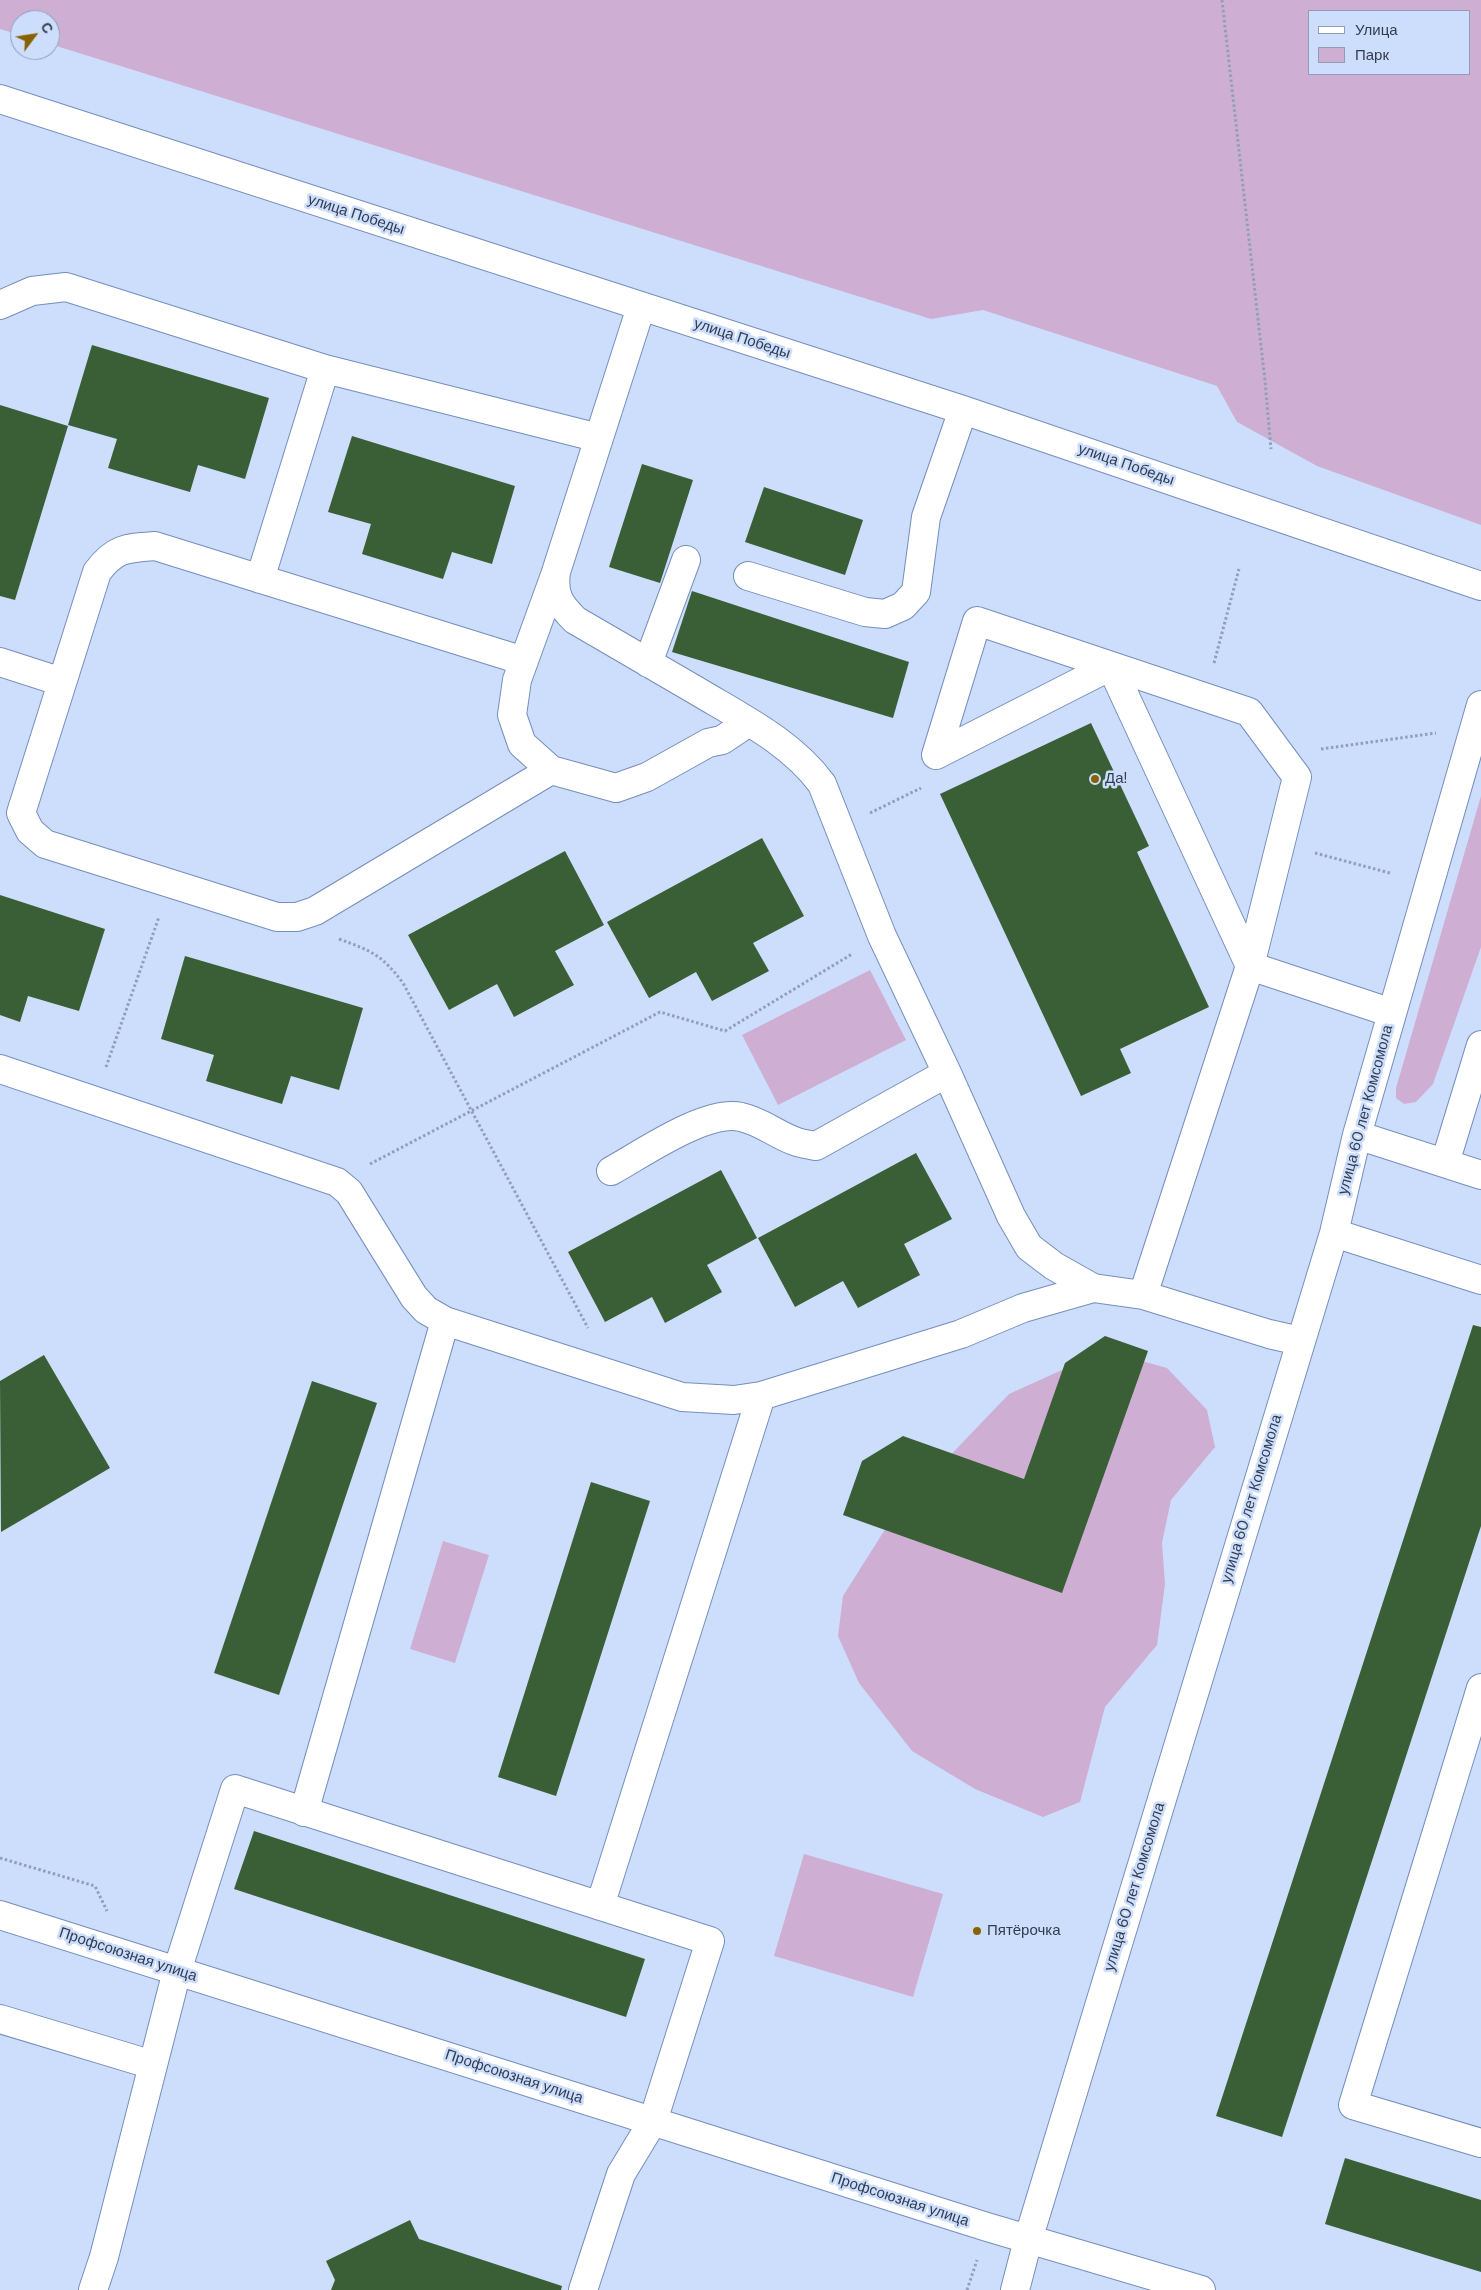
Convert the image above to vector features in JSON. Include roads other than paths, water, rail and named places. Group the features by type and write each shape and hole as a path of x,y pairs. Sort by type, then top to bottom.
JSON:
{"street":[{"name":"улица Победы","path":"0,99 963,410 1481,586"},
{"path":"0,305 32,291 66,287 325,369 599,438"},
{"path":"641,307 616,379 556,572 517,680 512,715 522,744 551,770 616,788 647,777 708,743 722,740 749,722"},
{"path":"260,579 325,369"},
{"path":"748,576 865,612 885,614 903,606 916,592 926,517 963,410"},
{"path":"524,661 155,546 130,548 108,556 97,572 21,813 30,831 44,844 278,918 297,918 315,911 551,770"},
{"path":"648,663 686,560"},
{"path":"556,572 554,588 562,607 575,620 749,722 792,750 808,765 822,784 882,936 947,1073 1011,1216 1029,1247 1054,1266 1093,1288 1144,1295 1269,1334 1300,1341"},
{"path":"1111,666 936,756 977,621 1249,712 1298,777 1250,966 1144,1295"},
{"path":"0,662 62,682"},
{"path":"1111,666 1250,966 1392,1012"},
{"name":"улица 60 лет Комсомола","path":"1015,2290 1028,2240 1334,1233 1357,1135 1481,705"},
{"path":"1445,1163 1481,1045"},
{"path":"0,1069 337,1182 349,1192 414,1297 426,1310 445,1321 682,1397 734,1400 761,1396 961,1334 1023,1308 1093,1288"},
{"path":"611,1171 700,1122 720,1116 740,1117 796,1142 816,1146 947,1073"},
{"path":"1357,1135 1481,1175"},
{"path":"1334,1233 1481,1280"},
{"path":"304,1812 445,1321"},
{"path":"600,1906 761,1396"},
{"path":"1481,1688 1353,2105 1481,2143"},
{"path":"93,2290 104,2257 177,1971 235,1790 710,1941 653,2122 621,2174 583,2290"},
{"name":"Профсоюзная улица","path":"0,1915 1028,2240 1201,2290"},
{"path":"0,2019 153,2065"}],"place":[{"name":"Да!","path":"1095,779"},
{"name":"Пятёрочка","path":"977,1931"}]}
